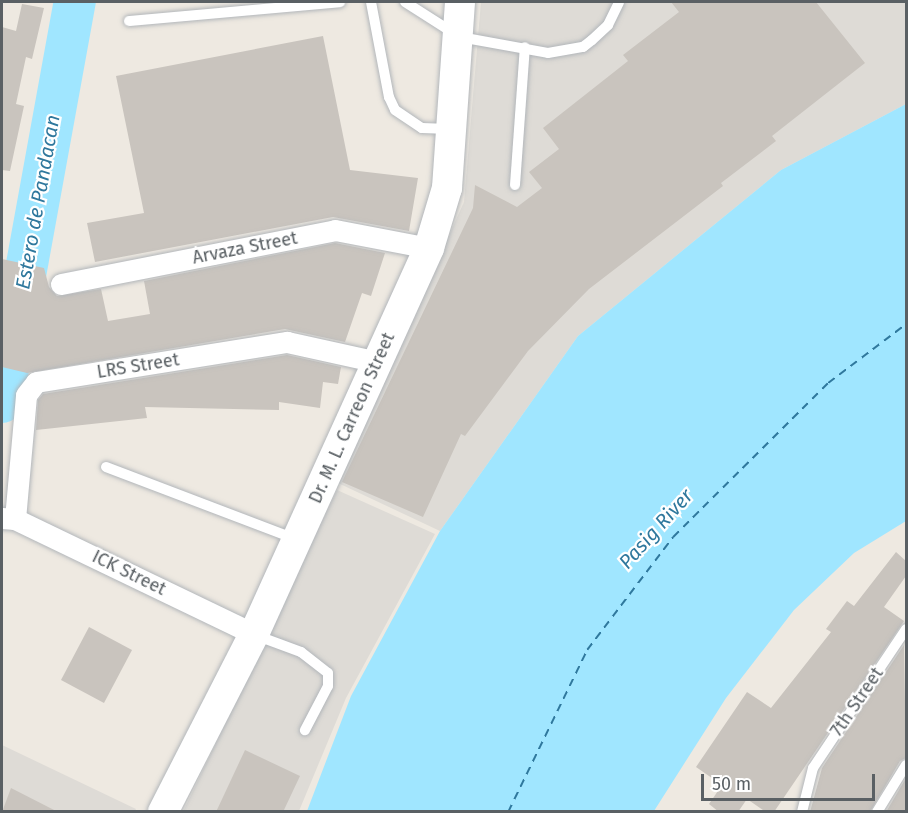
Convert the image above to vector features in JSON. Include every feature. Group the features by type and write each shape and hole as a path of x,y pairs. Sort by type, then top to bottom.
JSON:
{"main road":[{"name":"Dr. M. L. Carreon Street","path":"163,812 254,634 429,248 447,188 460,37 460,2"}],"street":[{"name":"Arvaza Street","path":"61,284 335,230 429,248"},
{"name":"LRS Street","path":"8,519 26,395 36,382 287,342 378,362"},
{"name":"ICK Street","path":"8,519 254,634"}],"lane":[{"path":"129,21 340,2"},
{"path":"372,2 388,96 395,110 422,128 451,129"},
{"path":"405,2 460,37 548,52 583,46 608,25 619,2"},
{"path":"515,185 525,47"},
{"path":"106,466 297,539"},
{"name":"7th Street","path":"802,812 813,768 906,629"},
{"path":"254,634 301,652 328,673 328,686 304,730"},
{"path":"877,812 906,765"}],"shaded area":[{"path":"481,2 906,2 906,104 781,170 578,336 440,531 338,483 464,202"},
{"path":"337,490 435,534 346,698 299,811 183,812"},
{"path":"2,745 136,809 135,811 2,811"}],"water":[{"name":"Pasig River","path":"906,104 906,521 854,553 794,610 726,698 654,811 307,811 351,696 440,531 578,336 781,170"}],"building":[{"path":"671,2 816,2 865,63 772,136 776,141 721,183 723,186 589,289 528,351 465,436 461,434 423,517 342,482 473,208 475,185 517,207 542,188 529,172 559,149 543,128 628,61 623,55 679,12"},
{"path":"22,4 44,8 32,59 26,57 16,104 24,106 10,171 2,170 2,27 16,31"},
{"path":"323,36 350,170 418,178 409,231 333,217 95,262 87,223 144,213 116,76"},
{"path":"335,243 385,253 371,296 362,293 345,342 285,329 27,373 2,367 2,259 44,268 49,287 57,296 101,289 108,321 150,314 144,281"},
{"path":"287,355 341,367 338,384 323,382 320,408 279,402 279,410 145,407 147,418 36,430 38,400 43,394"},
{"path":"896,552 906,561 906,576 884,607 904,621 774,812 766,812 747,799 738,812 719,812 709,804 722,785 696,767 747,692 771,708 831,632 826,629 847,601 854,606"},
{"path":"89,627 132,650 104,703 61,680"},
{"path":"904,645 906,758 900,761 870,812 810,812 822,768"},
{"path":"245,750 300,776 283,812 216,812"},
{"path":"906,778 906,812 886,812"},
{"path":"11,788 58,812 2,812"}],"waterway":[{"name":"Estero de Pandacan","path":"2,402 75,2"}],"ferry route":[{"path":"508,812 587,650 673,537 828,383 906,324"}]}
